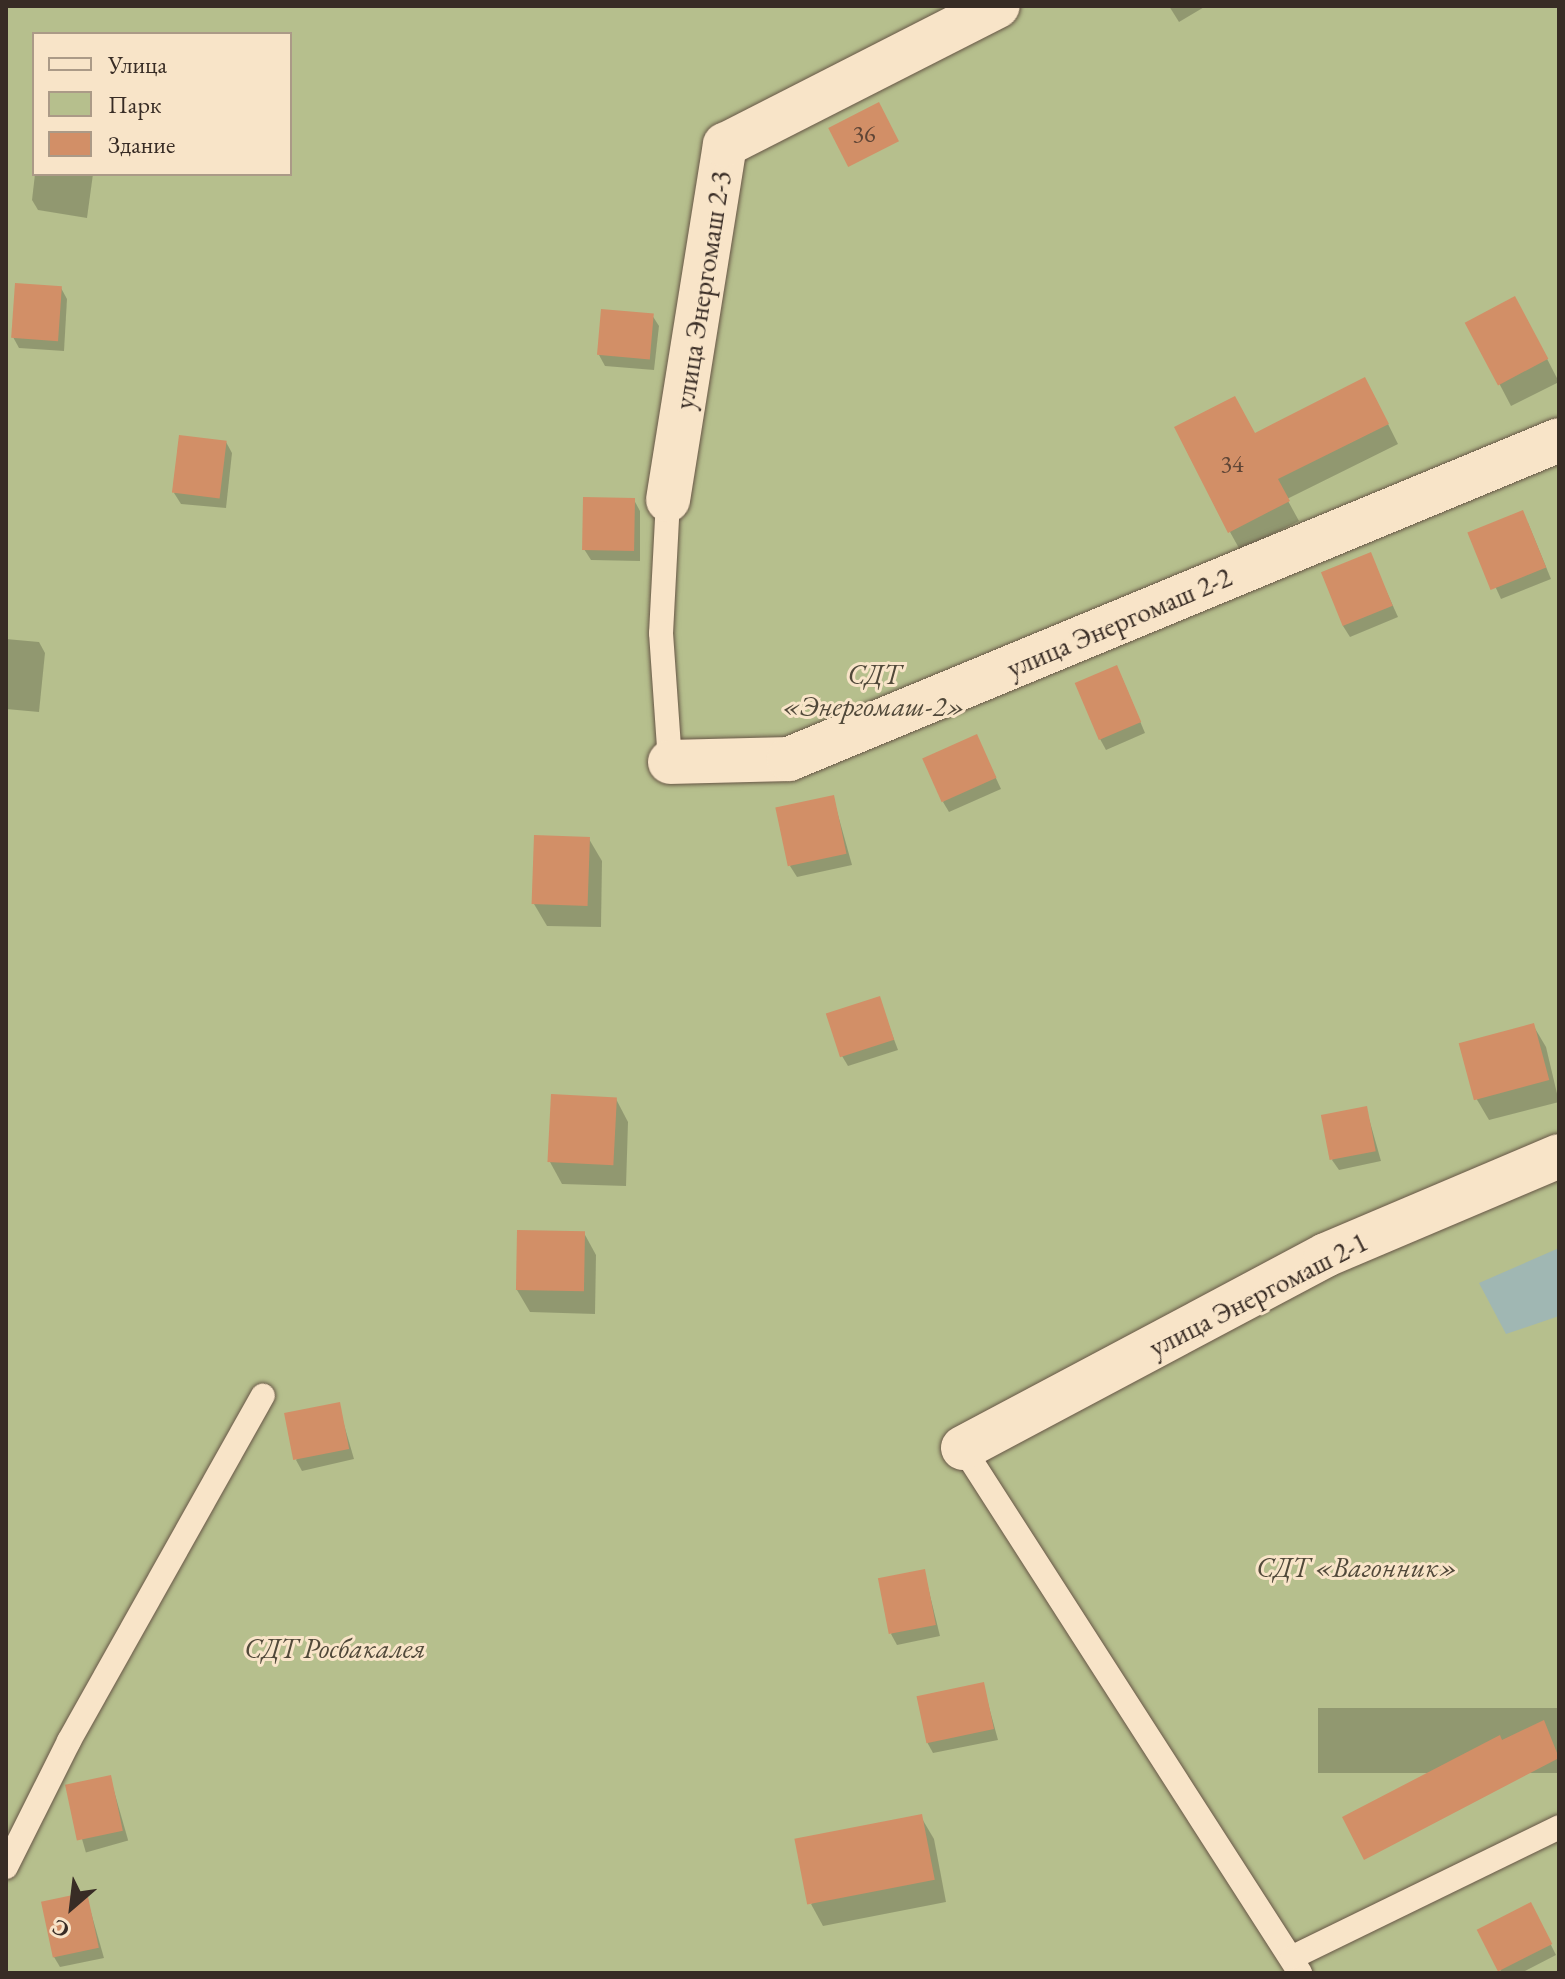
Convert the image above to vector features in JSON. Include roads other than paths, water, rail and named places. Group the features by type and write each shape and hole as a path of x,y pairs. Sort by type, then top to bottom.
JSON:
{"street":[{"name":"улица Энергомаш 2-3","path":"668,500 725,145 998,6"},
{"name":"улица Энергомаш 2-2","path":"670,762 789,759 1559,440"},
{"name":"улица Энергомаш 2-1","path":"963,1448 1326,1255 1559,1156"}],"lane":[{"path":"668,500 661,633 670,762"},
{"path":"6,1867 69,1741 263,1396"},
{"path":"963,1448 1297,1965 1559,1827"}],"water":[{"path":"1559,1248 1559,1316 1506,1334 1479,1283"}],"park label":[{"name":"СДТ «Энергомаш-2»","path":"874,690"},
{"name":"СДТ «Вагонник»","path":"1357,1567"},
{"name":"СДТ Росбакалея","path":"335,1648"}]}
